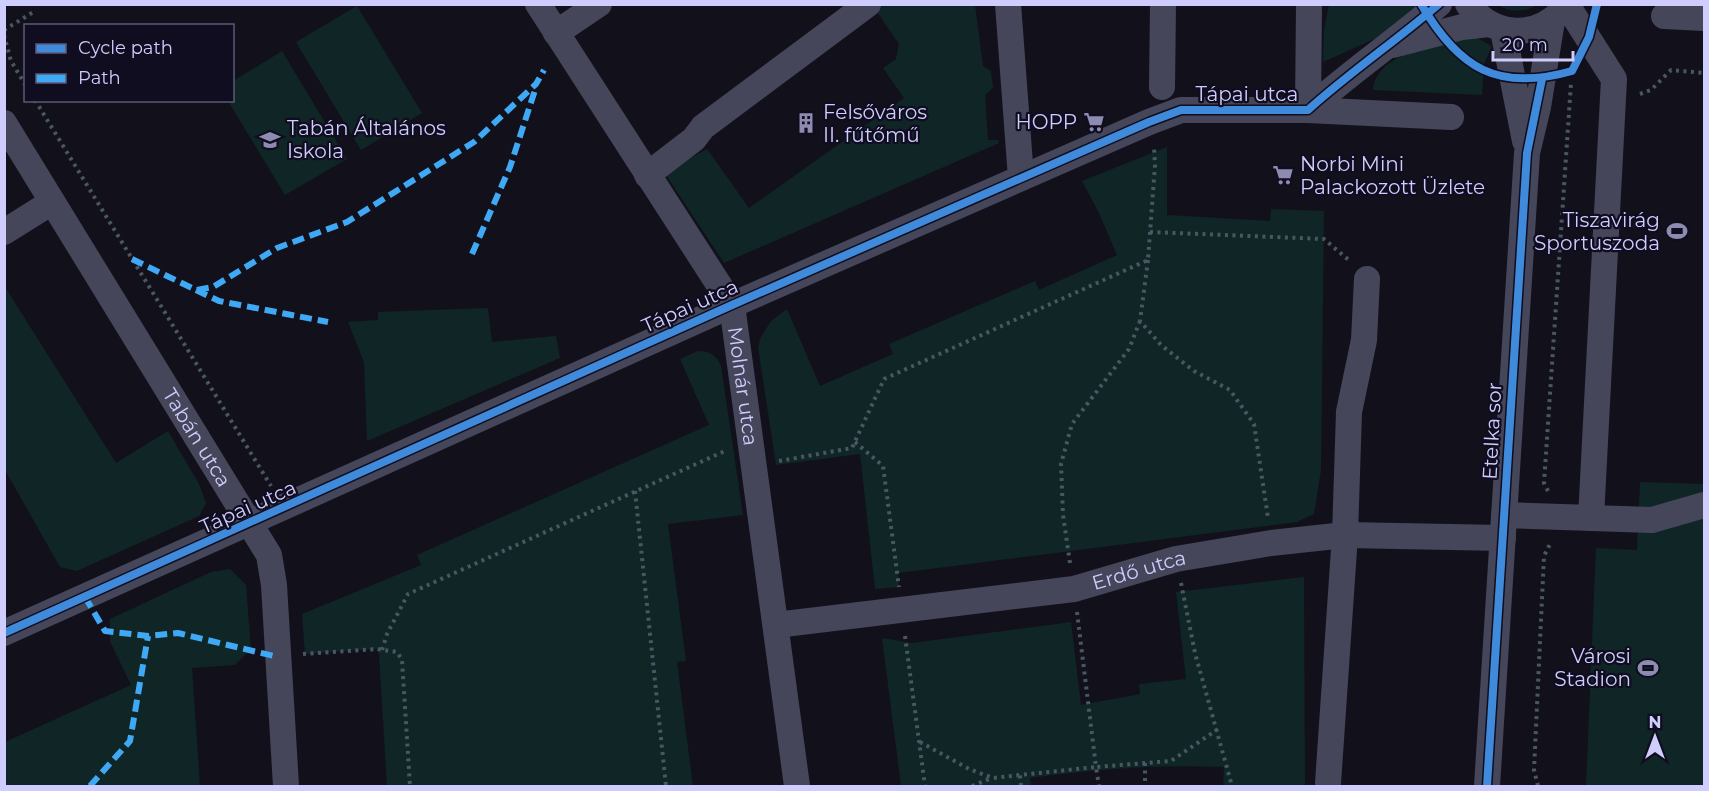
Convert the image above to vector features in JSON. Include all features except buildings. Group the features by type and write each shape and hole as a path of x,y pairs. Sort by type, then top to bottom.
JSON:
{"street":[{"name":"Molnár utca","path":"538,4 732,305 796,786"},
{"path":"556,33 599,4"},
{"path":"647,175 694,139 703,127 868,4"},
{"path":"1008,4 1021,178"},
{"path":"1162,87 1163,4"},
{"path":"1309,4 1308,110 1451,117"},
{"name":"Tápai utca","path":"4,633 251,524 732,305 1149,122 1181,111 1308,110 1346,76 1390,46 1439,4"},
{"path":"1468,4 1496,27"},
{"path":"1562,10 1614,80 1592,518"},
{"name":"Tápai utca","path":"1390,46 1462,27 1496,27 1520,32 1562,10"},
{"name":"Etelka sor","path":"1487,786 1527,153 1542,79 1562,10"},
{"path":"1664,16 1704,18"},
{"name":"Etelka sor","path":"1496,27 1527,153"},
{"name":"Tabán utca","path":"4,123 269,555 286,786"},
{"path":"4,232 52,202"},
{"path":"1328,783 1344,535 1348,412 1364,340 1367,279"},
{"name":"Erdő utca","path":"776,626 1074,589 1176,559 1271,543 1344,535 1504,526 1552,517 1652,520 1704,505"}],"path":[{"path":"4,30 35,11"},
{"path":"4,34 11,61 24,83"},
{"path":"1651,90 1671,70 1704,72"},
{"path":"1538,786 1534,770 1544,556 1551,545 1553,501 1544,483 1572,71 1542,79"},
{"path":"36,102 272,488"},
{"path":"1099,786 1064,515 1061,464 1072,424 1129,349 1140,321 1148,260 1155,165 1149,122"},
{"path":"1150,232 1324,239 1367,279"},
{"path":"754,466 852,448 884,379 1148,260"},
{"path":"1140,321 1161,345 1194,371 1230,390 1254,424 1271,543"},
{"path":"382,650 387,634 408,594 751,440"},
{"path":"635,491 666,786"},
{"path":"1176,559 1195,653 1232,786"},
{"path":"278,657 382,650 397,652 402,660 410,786"},
{"path":"972,786 993,778 1171,761 1218,729"},
{"path":"920,742 993,778"},
{"path":"1144,763 1146,785"},
{"path":"1020,775 1021,786"}],"green space":[{"path":"881,4 975,5 983,66 991,71 993,88 985,95 988,140 998,140 999,143 724,263 664,172 707,149 749,208 904,98 883,68 896,59 899,44 875,9"},
{"path":"1329,5 1426,5 1381,36 1323,62 1324,30"},
{"path":"1498,5 1538,5 1518,11"},
{"path":"357,6 422,113 361,150 296,42"},
{"path":"1475,37 1492,46 1484,64 1482,95 1373,90 1377,77 1386,66 1399,58 1430,46"},
{"path":"282,51 347,159 285,195 229,102 234,102 234,80"},
{"path":"1167,147 1167,215 1270,221 1271,209 1324,211 1321,470 1314,514 1297,522 898,573 899,587 875,589 860,454 776,465 758,347 771,321 787,309 820,386 893,354 889,344 1035,281 1039,290 1117,255 1082,181"},
{"path":"5,287 116,463 168,431 199,484 206,503 199,516 77,571 60,567 5,470"},
{"path":"488,308 492,342 556,336 560,358 367,441 364,362 348,322 378,320 378,312"},
{"path":"698,351 712,355 721,366 743,515 668,524 686,661 677,662 693,786 387,786 379,654 376,649 305,654 302,614 421,565 417,555 709,425 680,359"},
{"name":"Városi Stadion","path":"1640,482 1704,484 1704,786 1586,786 1596,548 1637,550"},
{"path":"230,569 246,585 251,649 235,665 192,668 200,786 5,786 5,742 131,685 110,641 110,619 211,572"},
{"path":"1304,577 1305,786 1223,786 1224,767 1175,766 1102,770 1030,778 1031,786 901,786 882,638 912,643 1071,622 1081,705 1140,694 1139,684 1186,679 1176,592"}],"marked path":[{"path":"132,259 196,290 213,287 277,248 347,222 474,142 536,84 544,70"},
{"path":"472,254 510,167 536,87"},
{"path":"196,290 219,301 328,322"},
{"path":"85,597 105,631 148,636 178,633 278,657"},
{"path":"90,786 130,741 148,636"}],"cycle path":[{"path":"1421,4 1450,45 1466,59 1483,70 1523,79 1572,71 1589,37 1597,4"},
{"path":"4,633 732,305 1149,122 1181,110 1308,110 1439,4"},
{"path":"1487,786 1527,153 1542,79"}],"place":[{"name":"HOPP","path":"1094,122"},
{"name":"Felsőváros II. fűtőmű","path":"806,123"},
{"name":"Tabán Általános Iskola","path":"270,140"},
{"name":"Norbi Mini Palackozott Üzlete","path":"1283,175"},
{"name":"Tiszavirág Sportuszoda","path":"1677,231"},
{"name":"Városi Stadion","path":"1648,668"}]}
